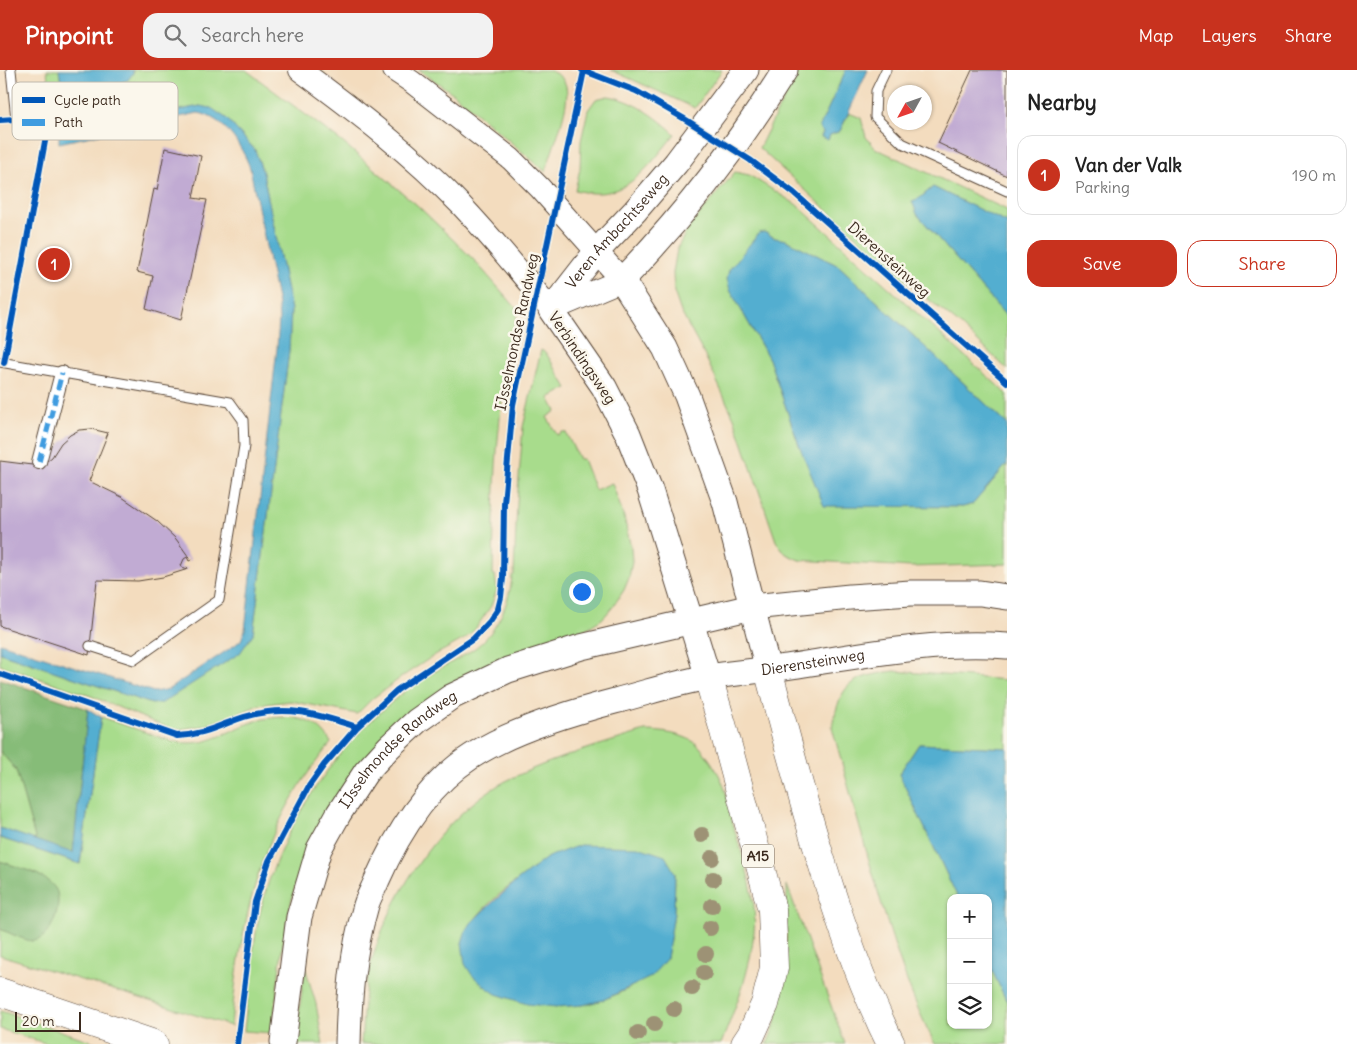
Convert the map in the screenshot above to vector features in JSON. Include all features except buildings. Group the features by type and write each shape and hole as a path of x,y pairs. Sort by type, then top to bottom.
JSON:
{"highway":[{"path":"768,669 795,776 845,938 876,1015 891,1044"},
{"name":"A15","path":"708,677 772,910 774,968 765,1004 751,1036 745,1044"},
{"path":"0,992 154,1044"}],"main road":[{"name":"Veren Ambachtseweg","path":"551,310 598,251 676,164 746,70"},
{"name":"Veren Ambachtseweg","path":"622,280 659,241 717,171 743,136 786,70"},
{"path":"622,280 665,348 687,396 725,502 768,669"},
{"name":"Verbindingsweg","path":"551,310 604,386 628,434 650,490 708,677"},
{"path":"690,621 752,607 850,597 911,593 980,593 1007,597"},
{"name":"IJsselmondse Randweg","path":"283,1042 299,917 319,849 339,813 366,772 389,747 417,721 451,697 508,670 581,647 690,621"},
{"name":"Dierensteinweg","path":"708,677 919,647 979,644 1007,646"},
{"path":"348,1044 349,1006 355,952 365,907 390,851 414,812 450,772 471,756 498,741 551,720 600,705 708,677"}],"street":[{"name":"Verbindingsweg","path":"300,70 402,150 461,205 514,264 551,310"},
{"path":"394,70 511,158 598,251 622,280"},
{"name":"Veren Ambachtseweg","path":"551,310 622,280"},
{"path":"39,462 62,373"}],"lane":[{"path":"886,70 876,91 875,117 902,143 1007,191"},
{"path":"0,362 230,402 243,420 244,446 219,600 134,660 90,646"}],"green space":[{"path":"47,70 59,70 61,82 48,82"},
{"path":"133,70 246,70 342,142 417,205 473,259 518,310 500,413 496,465 493,574 495,575 497,590 491,606 476,628 466,638 406,674 373,698 357,714 291,701 258,705 204,726 173,730 91,696 0,665 0,653 152,704 253,634 289,351 291,310 263,173 255,150 226,118 200,106 178,110 178,82 93,82 133,73"},
{"path":"419,70 548,70 559,76 564,81 567,90 566,100 561,126 546,172 454,94"},
{"path":"611,70 722,70 695,108"},
{"path":"798,70 846,70 819,128 823,132 821,136 840,131 849,113 861,118 866,137 875,148 1007,210 1007,223 933,187 920,198 917,214 1007,317 1007,369 960,325 895,272 759,148"},
{"path":"608,96 636,105 661,121 675,134 644,170 633,180 621,187 608,192 593,193 575,190 580,169 581,141 588,110 596,99"},
{"path":"735,172 749,175 797,205 1007,394 1007,424 839,266 786,240 775,238 764,232 730,290 769,359 799,445 904,506 963,507 973,504 1007,464 1007,564 911,567 799,560 786,554 776,541 734,418 706,358 681,312 674,292 673,273 677,249 688,228"},
{"path":"541,350 546,353 567,388 549,398 556,411 547,417 557,435 565,431 579,459 583,459 595,490 612,483 624,517 632,561 629,578 624,590 602,619 581,632 491,663 448,686 300,872 285,932 272,1033 244,1031 253,949 262,902 275,863 293,826 314,790 334,762 375,717 410,687 475,648 490,634 501,616 511,586 512,576 514,575 523,427"},
{"path":"894,671 1007,680 1007,748 919,744 899,774 956,894 947,894 947,1029 992,1029 992,970 1007,1002 1007,1044 935,1044 911,992 881,902 832,727 844,691 850,684 867,676"},
{"path":"0,679 88,709 73,854 36,841 16,770 0,751"},
{"path":"101,717 174,742 191,743 209,740 263,719 289,717 313,724 326,735 331,743 306,775 286,808 270,842 248,912 235,986 231,1026 0,955 0,929 32,941 39,875 0,861 0,838 80,864"},
{"path":"645,731 674,734 688,739 699,746 705,753 718,773 724,787 748,876 755,918 752,947 746,976 721,1044 361,1044 367,980 386,922 400,893 418,864 438,838 460,814 484,794 510,779 560,758","holes":["548,857 675,873 674,913 667,958 628,989 603,1000 583,1005 556,1007 462,943 476,918 487,906"]},
{"path":"0,751 16,770 36,841 0,828"},
{"path":"0,861 37,874 55,888 58,902 57,910 51,927 40,939 30,941 0,929"},
{"path":"787,885 845,1044 767,1044 774,1027 786,978"},
{"path":"305,967 316,1004 323,1044 295,1044"},
{"path":"0,1011 100,1044 48,1044 0,1029"}],"water":[{"path":"59,70 133,70 128,80 122,82 61,82"},
{"path":"846,70 868,70 840,131 830,135 828,140 821,137 823,132 819,128"},
{"path":"200,106 211,108 226,118 255,150 263,173 291,310 289,351 253,634 240,653 162,703 152,704 0,653 0,643 154,692 169,689 235,645 241,640 245,630 277,348 278,304 250,168 242,151 237,142 216,120 198,113 178,117 178,110"},
{"path":"59,140 73,140 59,143"},
{"path":"933,187 1007,223 1007,317 917,214 912,201 920,198"},
{"path":"764,232 775,238 786,240 839,266 1007,424 1007,464 973,504 963,507 824,506 799,445 769,359 730,290 727,279 729,270 759,233"},
{"path":"88,709 101,717 80,864 0,838 0,828 73,853"},
{"path":"919,744 1007,748 1007,1002 992,970 992,894 956,894 899,774"},
{"path":"580,845 638,847 665,856 675,873 674,913 667,958 651,977 603,1000 583,1005 556,1007 527,1004 496,994 472,975 465,964 462,943 465,933 471,923 482,912 519,879 548,857"}],"marked path":[{"path":"39,462 62,373"}],"cycle path":[{"path":"582,70 636,91 750,160 794,193 1007,382"},
{"path":"237,1044 255,902 269,861 309,786 324,765 357,727 397,690 473,639 490,621 498,609 503,578 504,503 513,405 584,71"},
{"path":"0,120 12,119"},
{"path":"4,363 45,140"},
{"path":"0,674 177,736 204,732 244,717 274,711 301,712 357,727"}],"place":[{"name":"Van der Valk","path":"54,264"}]}
